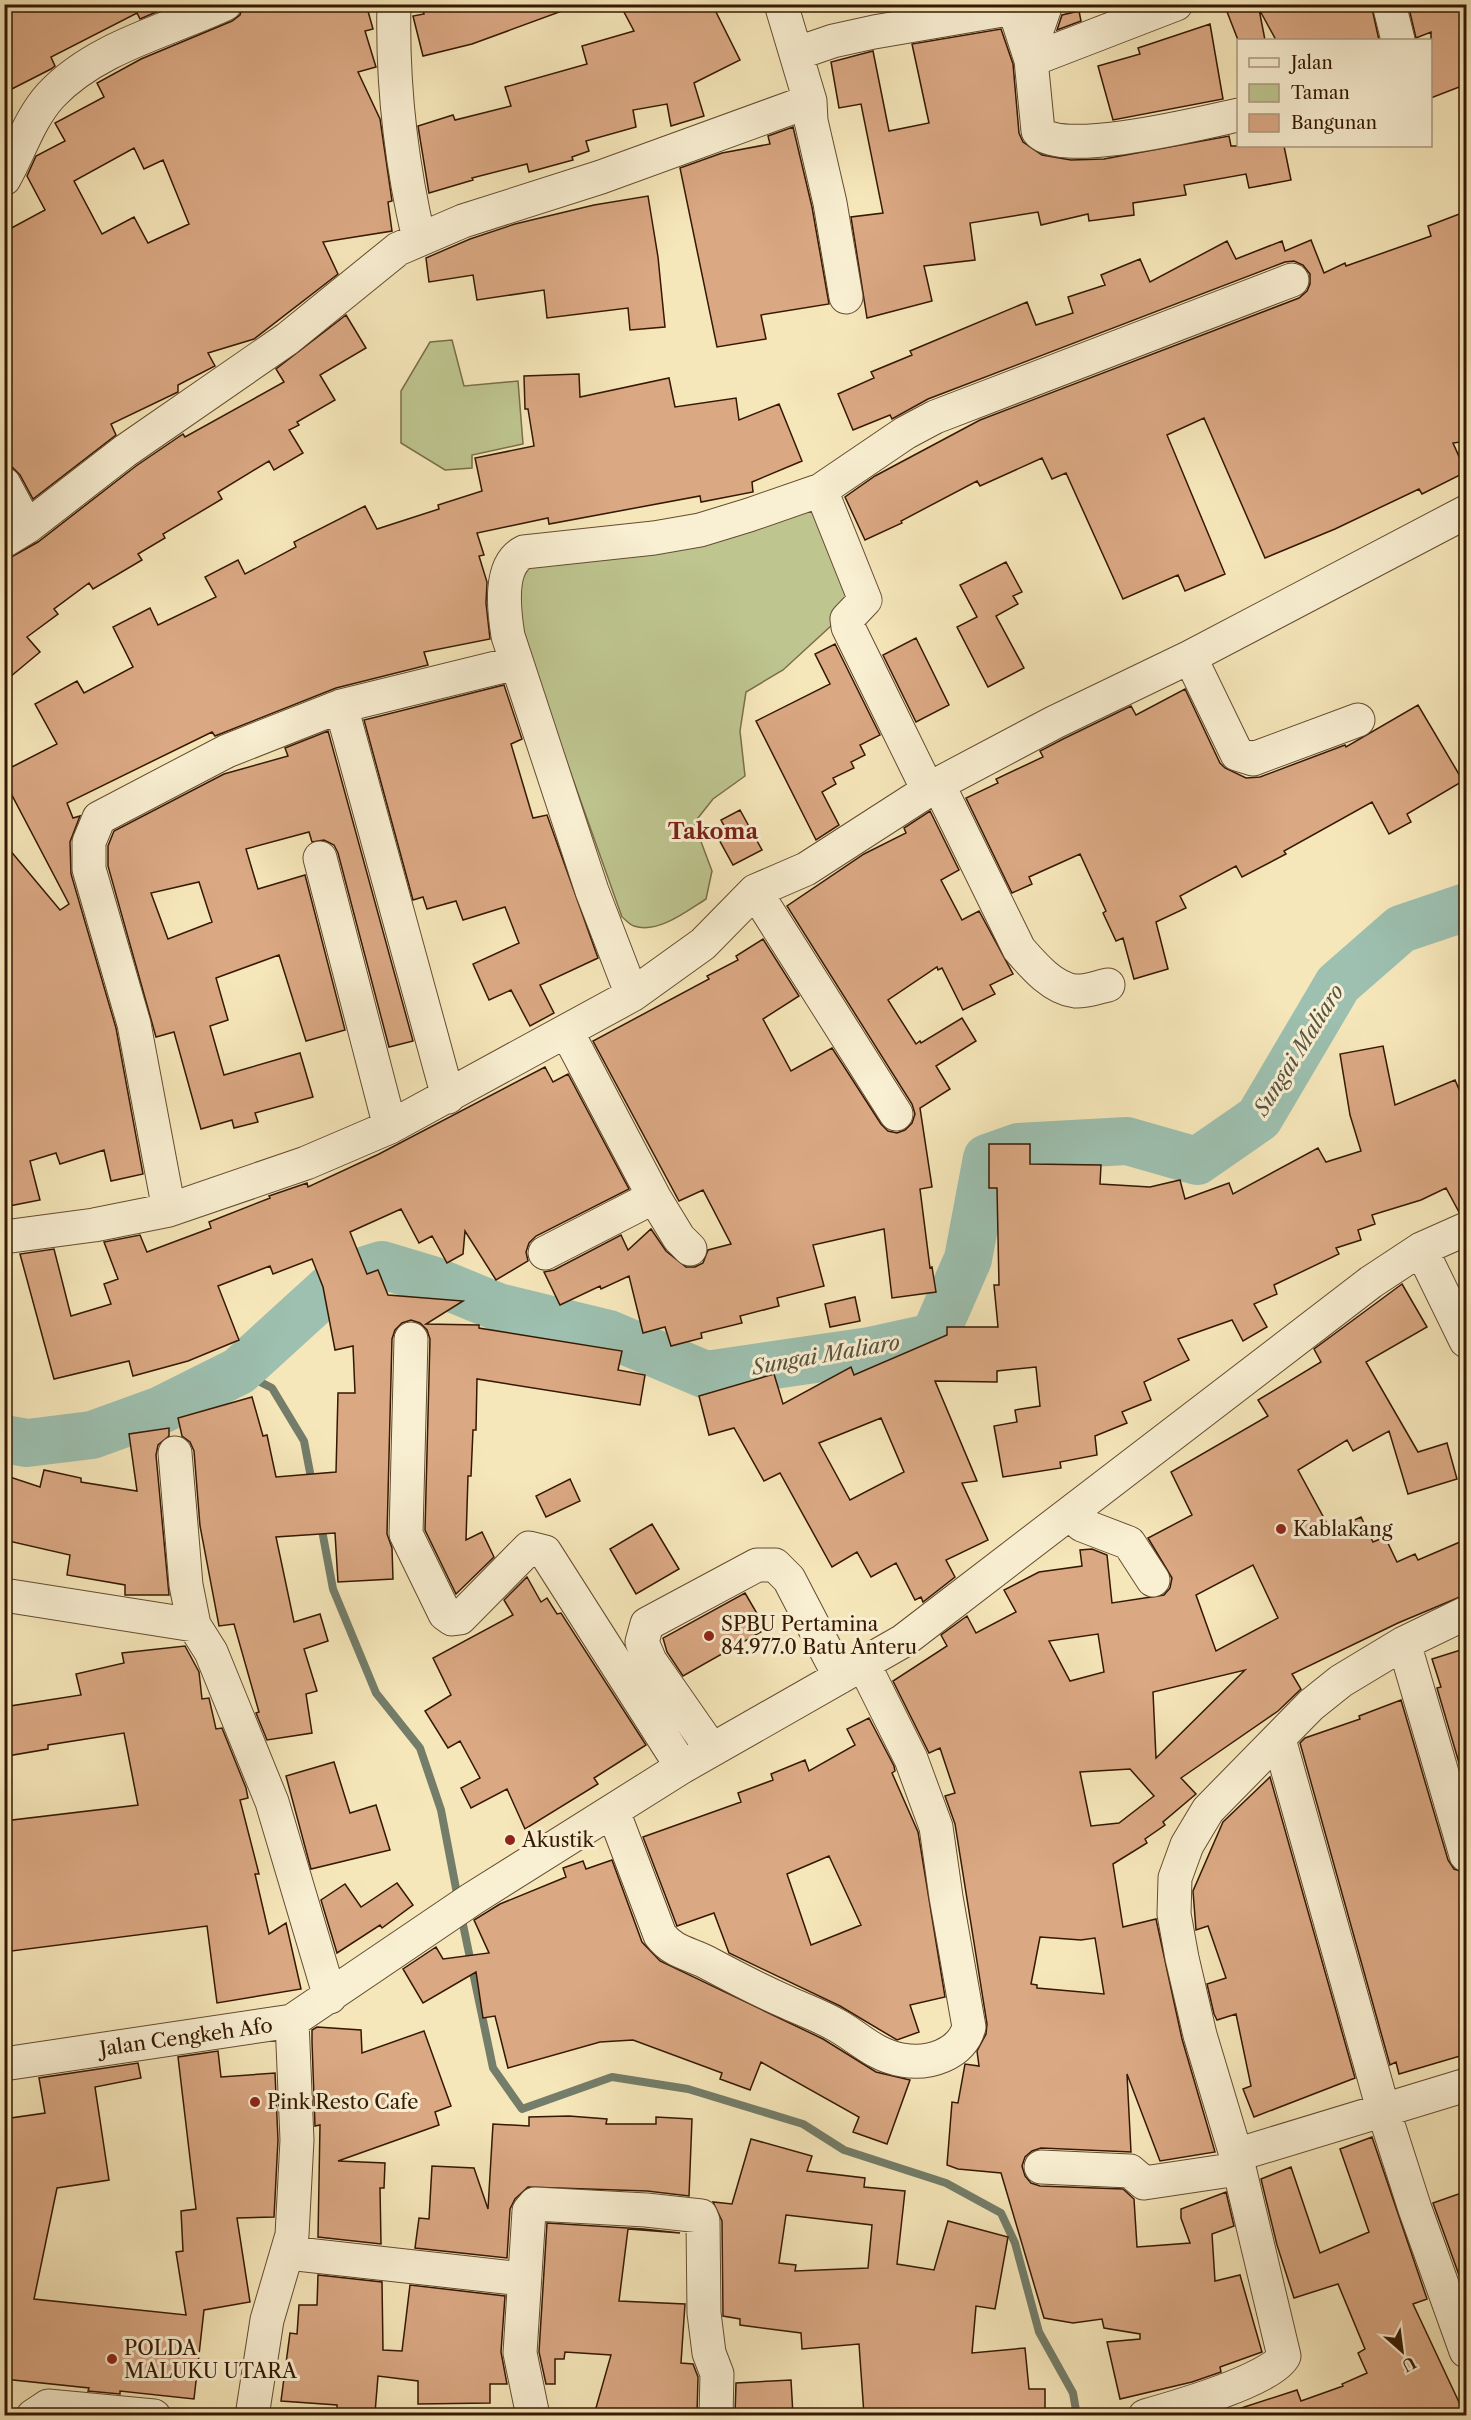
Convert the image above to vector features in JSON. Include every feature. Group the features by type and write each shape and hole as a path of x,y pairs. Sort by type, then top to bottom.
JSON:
{"street":[{"path":"4,179 28,130 50,96 74,74 88,64 225,4"},
{"path":"394,4 395,74 405,176 420,239"},
{"path":"781,4 798,53 810,101 811,121 830,203 846,297"},
{"path":"1030,56 1046,4"},
{"path":"1030,56 1176,4"},
{"path":"1389,4 1398,39"},
{"path":"798,53 833,41 874,32 1014,8 1030,56 1038,131 1045,137 1077,140 1129,137 1237,115"},
{"path":"4,484 16,534 125,451 287,339 398,249 463,221 601,177 810,101"},
{"path":"632,994 589,880 508,636 505,608 508,571 513,557 524,552 654,538 700,530 820,490 905,433 935,417 1292,280"},
{"path":"820,490 865,600 850,614 847,619 848,627 1019,949 1034,968 1065,987 1076,991 1108,985"},
{"path":"4,1237 94,1225 169,1210 306,1163 390,1127 567,1032 632,994 703,944 755,891 807,869 933,787 1055,722 1190,657 1467,512"},
{"path":"1190,657 1237,754 1244,758 1253,759 1358,720"},
{"path":"169,1210 134,1024 89,869 89,842 99,818 227,751 341,706 516,663"},
{"path":"341,706 448,1097"},
{"path":"320,858 390,1127"},
{"path":"755,891 896,1114"},
{"path":"567,1032 654,1197 679,1238 690,1249"},
{"path":"545,1253 654,1197"},
{"name":"Jalan Cengkeh Afo","path":"4,2064 292,2021 472,1899 682,1767 903,1641 1371,1282 1421,1250 1467,1229"},
{"path":"1421,1250 1467,1341"},
{"path":"411,1339 406,1534 442,1608 452,1619 460,1618 529,1548 545,1552 682,1767"},
{"path":"175,1453 186,1585 194,1625 212,1652 272,1802 330,1997"},
{"path":"1069,1514 1082,1525 1129,1543 1153,1580"},
{"path":"613,1811 660,1935 678,1952 702,1960 838,2026 871,2048 893,2058 915,2061 943,2056 962,2044 969,2027 945,1897 936,1827 911,1759 789,1579 775,1565 757,1564 647,1624 642,1642 650,1661 712,1750"},
{"path":"4,1595 194,1625"},
{"path":"1145,2415 1245,2381 1279,2365 1284,2356 1237,2162 1200,2035 1182,1958 1174,1914 1175,1878 1187,1845 1208,1810 1311,1704 1333,1687 1404,1643 1467,1613"},
{"path":"1404,1643 1467,1855"},
{"path":"1279,1739 1383,2109 1414,2209 1467,2351"},
{"path":"252,2415 267,2320 292,2235 297,2140 292,2021"},
{"path":"1041,2167 1130,2171 1144,2183 1237,2162 1383,2109 1467,2085"},
{"path":"533,2415 520,2353 529,2211 535,2204 646,2210 701,2216 703,2221 704,2313 708,2353 717,2374 716,2415"},
{"path":"288,2253 523,2279"},
{"path":"33,2415 48,2406 154,2415"}],"green space":[{"path":"452,340 464,386 518,381 523,444 472,455 472,468 445,470 401,443 401,391 430,342"},
{"path":"821,485 857,602 783,670 746,692 740,731 745,776 713,799 694,823 712,871 706,899 662,924 643,928 632,925 622,917 549,712 511,591 513,562 597,538"}],"building":[{"path":"4,4 175,4 140,19 137,13 51,57 55,66 4,93"},
{"path":"243,4 366,4 373,29 365,31 376,67 358,72 380,119 392,201 388,202 392,231 323,242 338,274 254,339 208,353 215,366 178,385 178,392 111,424 116,435 33,499 20,475 13,468 4,465 4,232 45,210 27,176 36,156 65,141 55,123 104,97 97,83 141,59 232,21 240,15","holes":["134,148 144,169 163,160 189,224 148,243 134,217 102,234 74,181"]},
{"path":"421,4 573,4 573,7 472,44 423,56 413,16 424,14"},
{"path":"639,4 712,4 740,60 694,83 704,116 671,126 667,104 633,110 636,127 586,141 589,151 572,157 573,160 529,172 527,164 472,178 473,180 429,193 418,126 453,115 455,120 511,106 505,87 587,64 582,46 634,31 624,12"},
{"path":"1224,4 1371,4 1379,39 1275,39 1259,9 1265,39 1238,39"},
{"path":"1408,4 1467,4 1467,84 1432,98 1431,32 1416,38"},
{"path":"1079,11 1081,21 1057,30 1062,15"},
{"path":"1210,24 1223,99 1113,120 1098,66 1140,54 1138,48"},
{"path":"1001,29 1013,64 1019,133 1023,142 1042,155 1071,160 1104,159 1229,136 1231,146 1284,147 1291,180 1249,188 1246,174 1184,185 1186,195 1133,203 1134,215 1089,221 1088,214 1041,225 1038,212 970,223 975,260 924,266 932,301 867,318 851,217 883,213 861,104 839,108 831,62 873,51 889,131 929,123 912,44"},
{"path":"793,127 812,207 829,304 761,315 766,339 717,347 680,168 722,153 770,144 768,136"},
{"path":"648,196 658,257 665,327 630,330 628,308 547,318 544,290 477,300 473,275 429,282 426,258 470,239 515,224 594,205"},
{"path":"1467,211 1467,441 1453,443 1466,472 1422,494 1419,489 1335,529 1265,558 1204,418 1167,435 1225,574 1185,591 1178,575 1123,599 1066,473 1052,479 1042,458 980,486 977,481 901,521 902,523 865,540 845,497 875,476 980,420 1299,298 1307,291 1310,274 1303,265 1294,261 1285,262 928,399 892,419 890,415 853,430 838,394 874,378 871,372 912,355 910,351 1027,302 1036,325 1073,313 1068,297 1105,285 1101,275 1140,259 1150,282 1227,241 1236,259 1282,241 1285,251 1311,240 1324,273 1345,263 1346,266 1431,236 1428,226"},
{"path":"346,315 366,348 320,375 335,400 297,422 299,425 289,430 303,453 274,470 269,461 218,492 222,499 163,534 165,538 138,554 142,560 93,589 89,583 54,609 58,614 27,637 40,652 4,682 4,561 38,542 136,466 183,434 185,437 284,382 276,369"},
{"path":"579,374 580,397 669,378 675,407 736,398 739,420 779,404 802,461 752,482 753,492 701,502 700,496 549,524 548,518 477,533 484,555 479,556 487,582 486,603 490,639 424,652 428,665 336,688 215,736 212,732 67,803 73,818 80,816 70,842 71,874 116,1028 143,1174 111,1181 104,1150 60,1164 56,1153 30,1161 40,1200 4,1207 4,843 60,910 69,904 4,780 4,771 57,744 35,704 77,681 84,693 133,667 113,627 150,608 158,625 216,597 205,577 238,560 245,574 296,547 294,542 365,506 377,529 439,509 438,505 482,491 475,458 534,446 528,409 525,409 524,376"},
{"path":"1006,562 1022,592 1013,596 1018,604 996,616 1024,668 988,687 957,627 977,617 960,585"},
{"path":"916,638 949,705 916,722 883,655"},
{"path":"835,644 880,735 860,745 865,755 851,762 854,768 833,778 836,784 822,792 839,825 816,840 756,721 830,684 815,654"},
{"path":"504,685 522,739 511,744 533,818 547,815 598,958 540,985 554,1013 530,1026 511,990 489,1000 473,964 519,943 505,907 463,920 456,901 427,909 423,897 413,900 364,720"},
{"path":"1185,689 1220,763 1225,768 1246,778 1260,777 1345,745 1346,747 1418,705 1463,781 1407,814 1411,822 1389,834 1372,802 1284,851 1286,854 1242,877 1236,866 1180,896 1186,908 1156,922 1168,969 1134,979 1123,938 1116,941 1103,913 1106,911 1080,854 1029,877 1032,884 1012,893 966,798 998,783 996,779 1043,757 1040,751 1063,739 1131,706 1136,715"},
{"path":"328,731 413,1041 389,1047 334,845 324,840 312,842 309,832 246,849 258,889 305,875 345,1030 306,1041 279,955 216,978 228,1020 210,1026 224,1075 300,1053 313,1097 255,1113 258,1122 234,1128 232,1120 201,1129 174,1032 156,1037 108,866 108,846 114,831 224,774 288,756 285,748","holes":["199,882 212,922 168,939 151,893"]},
{"path":"740,810 762,850 733,865 717,836 727,831 721,820"},
{"path":"930,811 959,870 941,880 962,920 979,911 1013,974 990,985 995,994 963,1010 942,968 938,970 937,967 888,1000 916,1044 962,1018 976,1041 936,1066 950,1089 920,1108 932,1187 920,1189 930,1268 932,1267 936,1292 892,1298 884,1229 813,1245 824,1286 777,1298 779,1306 740,1316 742,1323 701,1333 702,1338 671,1346 665,1327 643,1333 629,1276 601,1289 600,1286 560,1305 544,1272 554,1270 621,1235 628,1250 651,1229 666,1251 686,1267 695,1267 703,1263 708,1250 731,1244 703,1190 679,1201 593,1041 709,979 707,976 738,960 736,956 763,939 799,996 763,1019 791,1071 832,1048 881,1124 888,1131 897,1133 905,1130 912,1123 915,1114 912,1104 787,906 864,854 906,833 904,828"},
{"path":"1383,1046 1395,1105 1455,1080 1467,1108 1467,1211 1459,1212 1446,1188 1421,1200 1372,1215 1375,1224 1358,1230 1361,1240 1336,1248 1339,1254 1274,1285 1277,1294 1254,1304 1267,1327 1243,1341 1232,1320 1178,1339 1189,1360 1144,1382 1151,1400 1122,1412 1127,1423 1095,1436 1097,1455 1060,1462 1061,1468 1003,1477 994,1426 1017,1422 1015,1410 1040,1406 1036,1367 997,1371 997,1382 935,1381 977,1481 962,1483 988,1540 946,1560 955,1577 923,1602 921,1597 915,1600 896,1563 871,1577 857,1552 832,1567 780,1473 764,1481 734,1428 709,1435 699,1396 774,1374 783,1404 851,1367 854,1375 947,1335 947,1327 998,1327 994,1285 999,1285 997,1188 989,1188 989,1144 1030,1144 1030,1164 1101,1165 1100,1184 1150,1187 1180,1180 1185,1199 1229,1183 1233,1194 1318,1148 1326,1162 1361,1151 1350,1115 1340,1054","holes":["881,1418 904,1472 850,1500 819,1443"]},
{"path":"545,1067 553,1082 568,1074 629,1189 536,1236 529,1243 526,1252 528,1261 496,1280 465,1231 463,1254 447,1263 432,1236 419,1243 401,1209 350,1232 367,1274 378,1270 388,1295 463,1301 426,1324 479,1325 479,1328 622,1351 618,1370 645,1375 640,1405 477,1379 476,1430 473,1430 471,1476 468,1476 466,1540 482,1532 494,1557 456,1594 425,1530 430,1339 427,1330 420,1323 411,1320 402,1323 395,1330 392,1339 387,1534 392,1548 393,1579 338,1582 335,1533 276,1537 294,1622 320,1614 328,1641 304,1649 317,1691 306,1694 312,1733 267,1740 256,1713 259,1712 234,1624 219,1626 200,1526 194,1451 190,1442 182,1436 178,1418 252,1397 263,1436 267,1435 276,1477 336,1472 338,1393 355,1393 353,1346 335,1350 323,1287 312,1259 273,1274 270,1266 218,1286 239,1340 188,1361 133,1376 129,1361 54,1379 20,1254 54,1249 71,1316 111,1304 104,1284 118,1279 104,1242 140,1235 147,1252 211,1228 209,1222 270,1198 269,1196 307,1183 308,1187 379,1154"},
{"path":"1402,1284 1427,1327 1366,1362 1418,1452 1447,1443 1457,1479 1408,1494 1389,1431 1353,1451 1347,1440 1298,1470 1331,1531 1361,1517 1373,1542 1385,1537 1397,1562 1415,1554 1418,1560 1467,1539 1467,1594 1398,1623 1292,1674 1301,1689 1278,1711 1181,1778 1196,1794 1163,1822 1165,1825 1145,1839 1147,1843 1113,1864 1123,1927 1156,1919 1182,2039 1215,2152 1160,2161 1127,2074 1131,2152 1041,2148 1025,2157 1022,2166 1025,2176 1031,2183 1040,2186 1123,2189 1134,2199 1137,2247 1190,2243 1181,2218 1181,2209 1226,2192 1234,2226 1212,2234 1215,2281 1240,2275 1262,2352 1220,2367 1221,2372 1192,2382 1120,2399 1107,2342 1140,2339 1140,2334 1104,2328 1102,2319 1073,2323 1044,2318 1001,2173 958,2169 947,2165 952,2102 958,2103 965,2064 979,2066 977,2051 986,2034 987,2024 955,1824 945,1796 955,1793 940,1748 929,1753 893,1681 947,1646 941,1635 967,1616 976,1633 1016,1612 1004,1590 1039,1572 1082,1566 1080,1550 1092,1549 1107,1555 1112,1603 1164,1595 1170,1588 1172,1578 1148,1538 1192,1515 1171,1472 1268,1416 1258,1400 1321,1362 1314,1349","holes":["1253,1565 1278,1618 1216,1651 1196,1595","1098,1634 1104,1672 1070,1681 1049,1641","1245,1670 1156,1758 1153,1692","1130,1769 1154,1796 1119,1823 1091,1826 1080,1772","1040,1937 1081,1940 1095,1938 1104,1994 1037,1988 1037,1985 1031,1984"]},
{"path":"855,1297 860,1321 830,1327 825,1304"},
{"path":"169,1428 169,1436 158,1445 156,1455 169,1595 125,1595 125,1585 67,1575 70,1555 4,1540 4,1475 40,1487 44,1470 81,1478 81,1482 137,1491 129,1434"},
{"path":"570,1479 580,1501 546,1517 536,1496"},
{"path":"652,1524 679,1569 636,1594 610,1549"},
{"path":"527,1577 541,1602 547,1598 557,1614 561,1613 646,1745 594,1778 598,1784 525,1829 507,1789 471,1808 461,1788 480,1778 460,1741 448,1748 425,1711 451,1695 433,1658 513,1615 504,1600"},
{"name":"SPBU Pertamina 84.977.0 Batu Anteru","path":"745,1593 766,1629 683,1676 667,1652 663,1638"},
{"path":"185,1646 199,1672 202,1699 209,1698 216,1729 222,1728 246,1788 248,1798 240,1800 259,1874 255,1874 269,1934 286,1923 301,1989 217,2003 207,1926 4,1952 4,1821 138,1805 124,1733 48,1745 48,1749 7,1756 4,1707 81,1695 76,1674 124,1663 122,1653"},
{"path":"1467,1648 1467,1790 1437,1688 1441,1687 1432,1659"},
{"path":"1401,1700 1448,1860 1454,1869 1467,1873 1467,2054 1399,2074 1396,2062 1390,2065 1300,1743 1305,1738 1360,1719 1359,1716"},
{"path":"869,1718 894,1766 895,1771 892,1773 918,1832 945,1997 910,2005 919,2032 897,2040 840,2006 729,1953 714,1913 677,1926 643,1837 741,1802 738,1793 773,1780 771,1774 805,1760 809,1771 855,1745 847,1729","holes":["829,1856 861,1925 811,1945 787,1874"]},
{"path":"334,1762 350,1813 376,1805 390,1850 311,1869 286,1776"},
{"path":"1270,1777 1355,2078 1254,2117 1243,2089 1251,2086 1236,2014 1217,2020 1214,2014 1207,1984 1226,1978 1208,1926 1196,1930 1193,1891 1223,1822"},
{"path":"612,1860 642,1942 660,1961 823,2039 876,2072 910,2080 887,2144 853,2132 859,2117 761,2062 750,2090 720,2079 722,2073 633,2040 600,2042 508,2068 495,2016 483,2018 476,1972 423,2003 403,1969 436,1947 443,1959 489,1953 474,1920 500,1904 566,1877 563,1868 583,1861 586,1869"},
{"path":"397,1883 413,1905 382,1928 380,1925 337,1953 321,1900 345,1884 361,1907"},
{"path":"317,2027 361,2030 362,2053 424,2031 451,2106 435,2112 439,2125 338,2161 385,2163 384,2188 380,2188 381,2244 318,2237 320,2125 315,2126 312,2042 312,2030"},
{"path":"218,2051 221,2077 275,2073 278,2140 274,2217 237,2218 250,2302 204,2310 194,2399 120,2391 120,2394 88,2391 89,2388 4,2379 4,2119 45,2113 39,2078 138,2063 141,2078 95,2087 109,2180 57,2188 34,2299 186,2315 176,2252 183,2251 181,2211 196,2209 178,2057"},
{"path":"569,2116 607,2119 606,2124 656,2124 656,2117 692,2119 689,2196 647,2191 528,2187 515,2199 510,2209 507,2258 415,2248 419,2218 429,2219 432,2166 474,2168 488,2209 493,2124 529,2126 529,2117"},
{"path":"1372,2137 1427,2299 1413,2304 1465,2415 1233,2415 1232,2411 1297,2390 1301,2401 1343,2386 1342,2384 1367,2373 1358,2353 1365,2349 1338,2284 1294,2298 1277,2245 1261,2179 1291,2167 1320,2253 1369,2232 1340,2149"},
{"path":"751,2139 812,2156 807,2171 865,2178 864,2187 905,2191 897,2264 934,2270 948,2221 1008,2237 995,2309 976,2306 972,2353 1025,2348 1029,2389 1045,2389 1045,2415 976,2412 976,2415 864,2415 859,2344 802,2349 801,2333 740,2325 740,2319 723,2316 722,2221 713,2202 732,2204","holes":["786,2215 872,2225 868,2268 795,2271 796,2265 779,2263"]},
{"path":"1467,2191 1467,2285 1463,2286 1433,2203"},
{"path":"547,2223 644,2229 680,2233 628,2229 619,2301 685,2304 681,2363 693,2364 698,2377 697,2415 594,2415 611,2355 565,2352 564,2359 555,2359 555,2384 546,2384 539,2352"},
{"path":"318,2275 382,2282 383,2350 402,2351 410,2285 505,2296 501,2352 507,2384 490,2384 490,2403 418,2404 418,2381 378,2376 375,2413 337,2409 337,2405 281,2401 290,2333 297,2334 299,2305 317,2305"},
{"path":"791,2380 793,2415 735,2415 736,2383"}],"waterway":[{"name":"Sungai Maliaro","path":"4,1439 27,1443 92,1435 161,1410 239,1371 341,1278 382,1265 432,1280 498,1307 609,1334 706,1375 870,1351 934,1337 968,1259 987,1158 1018,1147 1127,1141 1197,1161 1259,1118 1338,984 1401,929 1466,907"},
{"path":"239,1371 272,1388 304,1441 312,1483"},
{"path":"321,1525 333,1589 376,1693 420,1748 441,1810 458,1899"},
{"path":"461,1915 493,2068 522,2109 612,2077 688,2089 803,2124 844,2150 946,2183 1001,2213 1015,2243 1039,2332 1073,2393 1077,2416"}],"place":[{"name":"Kablakang","path":"1281,1529"},
{"name":"SPBU Pertamina 84.977.0 Batu Anteru","path":"709,1636"},
{"name":"Akustik","path":"510,1840"},
{"name":"Pink Resto Cafe","path":"255,2102"},
{"name":"POLDA MALUKU UTARA","path":"112,2359"}],"district":[{"name":"Takoma","path":"713,831"}]}
